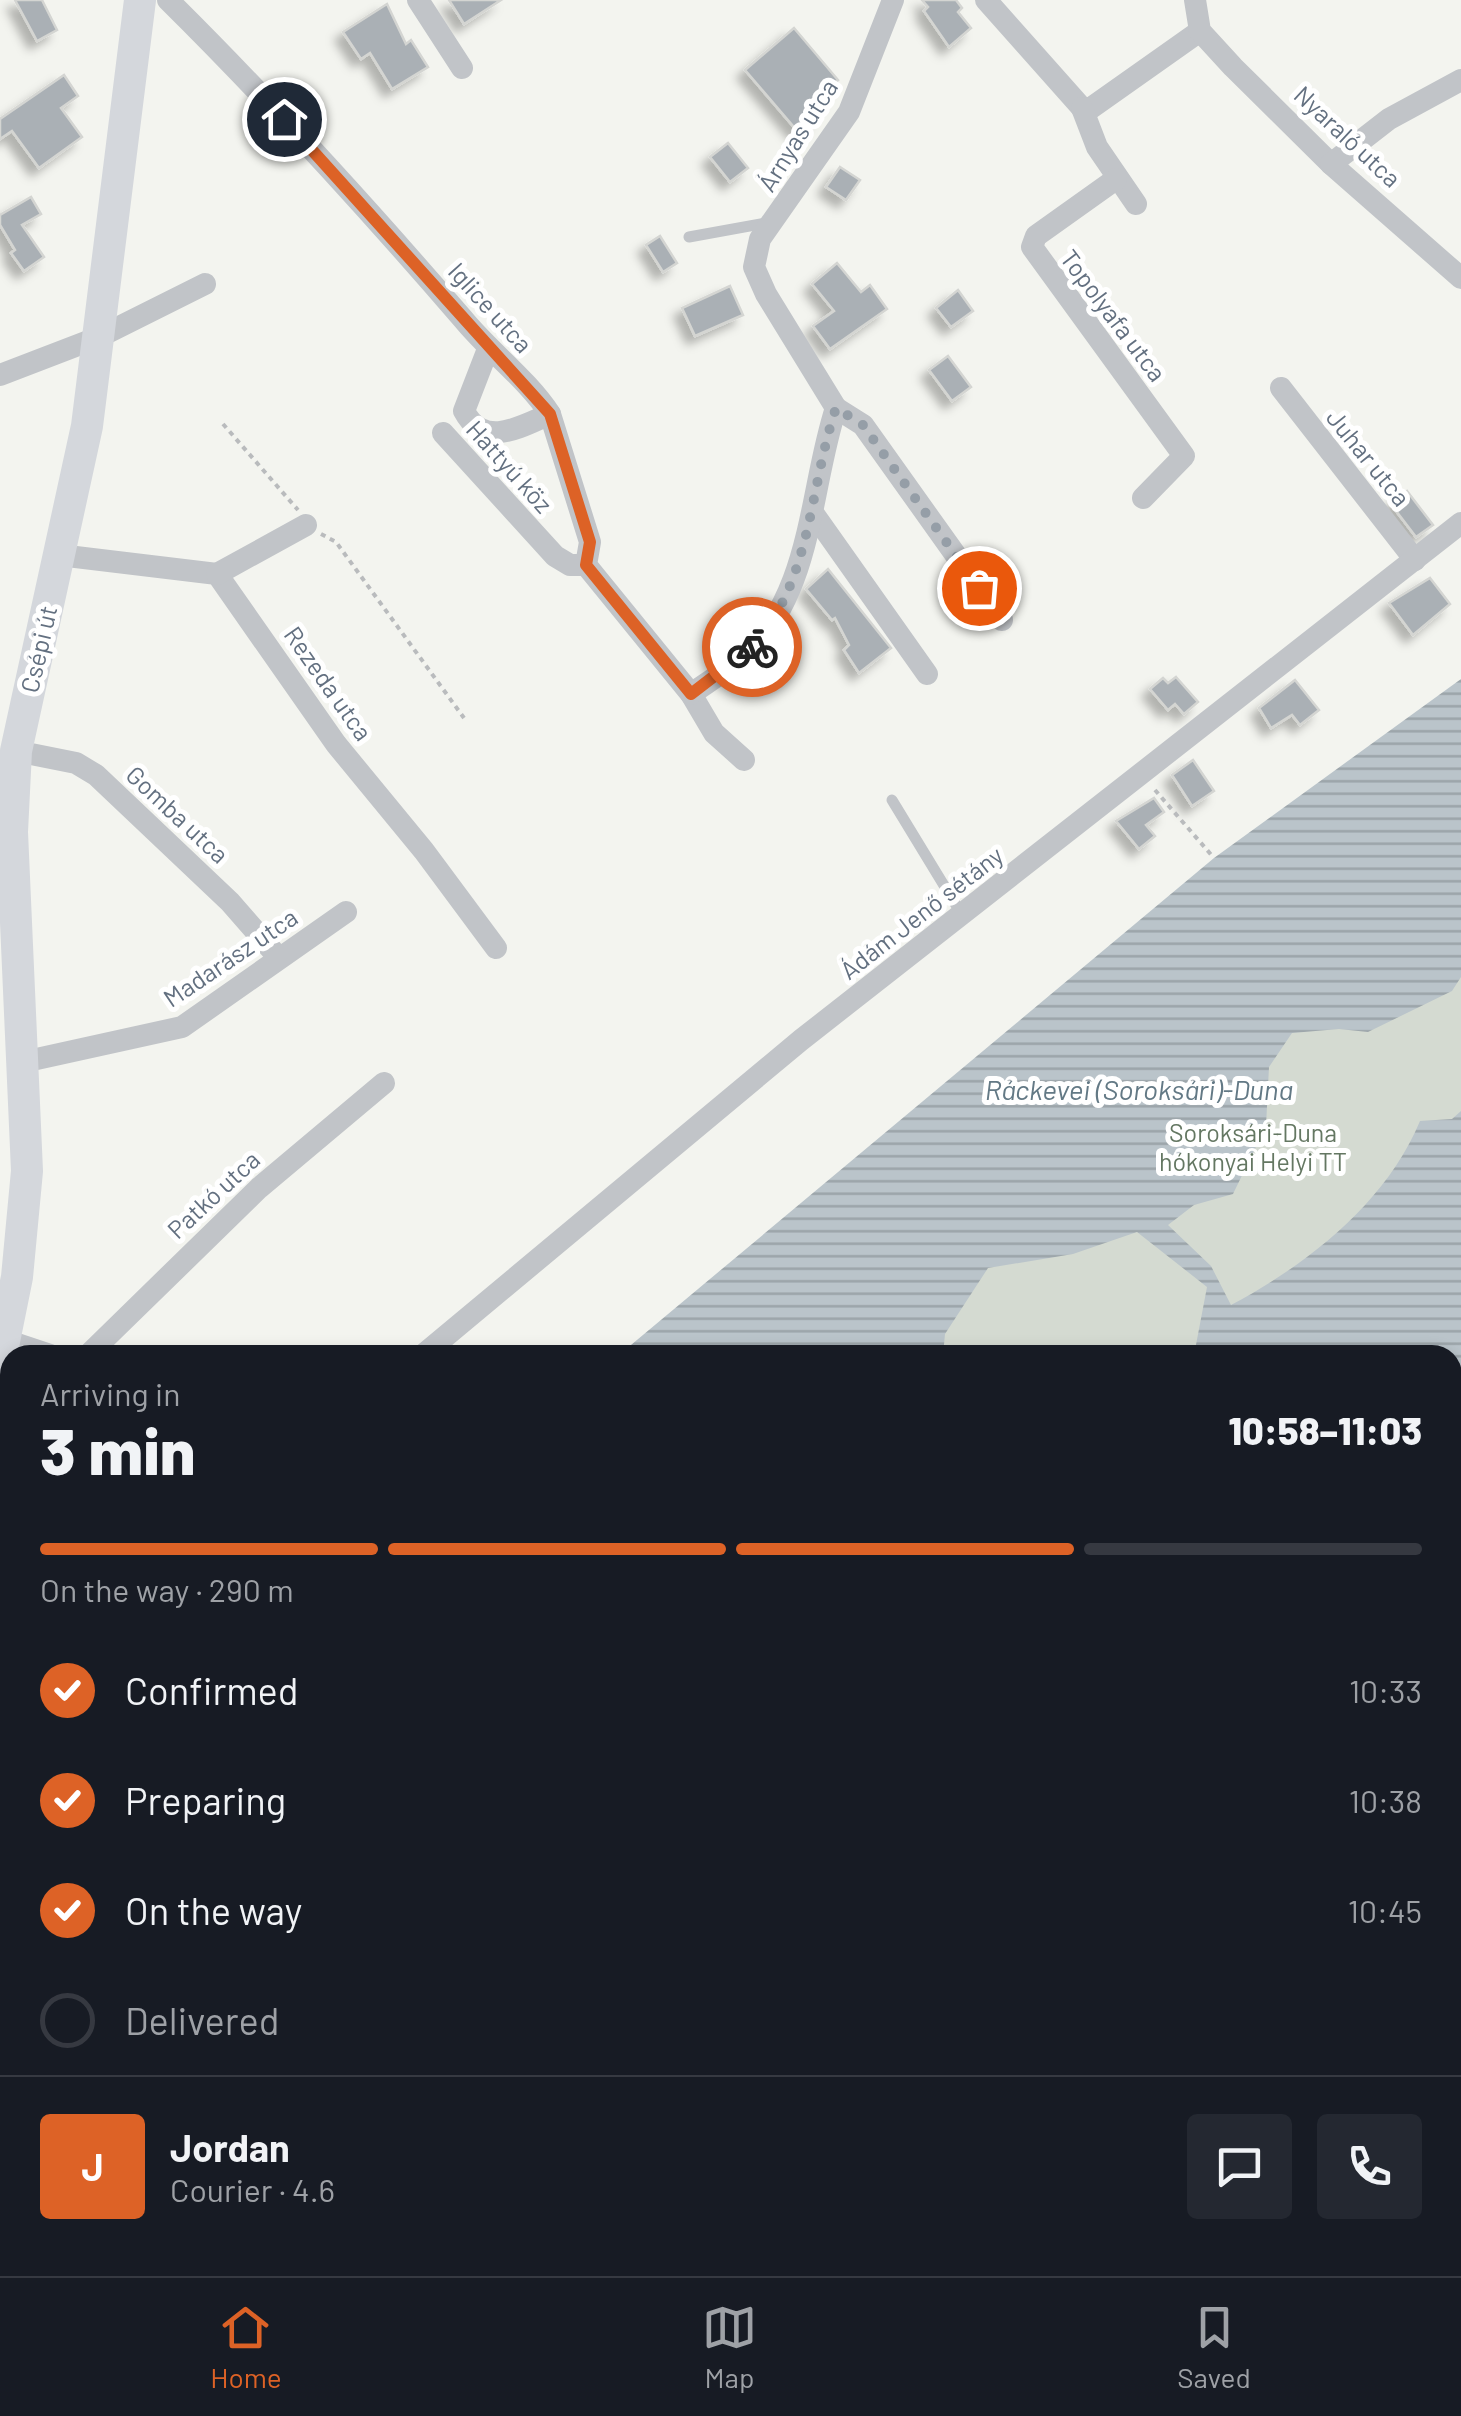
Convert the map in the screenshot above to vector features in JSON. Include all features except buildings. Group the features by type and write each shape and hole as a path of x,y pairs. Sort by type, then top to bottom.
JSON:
{"street":[{"name":"Csépi út","path":"3,1345 17,1277 27,1171 12,832 12,734 60,555 87,426 140,0"},
{"name":"Iglice utca","path":"168,0 329,168 488,349 538,397 550,414 590,542 586,565"},
{"path":"418,0 462,68"},
{"name":"Árnyas utca","path":"836,408 766,294 754,267 760,239 849,112 893,0"},
{"path":"1082,108 1091,108 1200,31 1195,0"},
{"path":"988,1 1082,108 1085,123 1116,179 1136,204"},
{"name":"Nyaraló utca","path":"1200,31 1331,164 1461,278"},
{"path":"1331,164 1389,120 1461,80"},
{"name":"Topolyafa utca","path":"1116,179 1036,236 1032,248 1184,456 1142,498"},
{"path":"0,374 99,336 205,284"},
{"path":"488,349 464,410 468,418 486,432 501,435 550,414"},
{"name":"Juhar utca","path":"1281,388 1415,560"},
{"path":"691,694 742,657 779,612 813,513 836,408 863,425 1002,620"},
{"name":"Hattyú köz","path":"442,432 556,556 570,565 586,565"},
{"path":"813,513 928,674"},
{"name":"Ádám Jenő sétány","path":"435,1345 801,1040 1461,523"},
{"path":"60,555 217,574 306,525"},
{"path":"586,565 691,694 714,733 744,760"},
{"name":"Rezeda utca","path":"217,574 336,744 496,948"},
{"name":"Gomba utca","path":"12,734 96,775 219,891 278,956"},
{"name":"Madarász utca","path":"24,1062 182,1028 278,956 346,912"},
{"name":"Patkó utca","path":"98,1345 245,1201 384,1083"}],"lane":[{"path":"689,238 776,220"},
{"path":"892,800 962,915"}],"path":[{"path":"223,424 294,502 306,525 336,542 464,718"},
{"path":"1142,776 1214,858"}],"green space":[{"name":"Ráckevei (Soroksári)-Duna","path":"1461,727 1461,1345 681,1345"}],"water":[{"name":"Ráckevei (Soroksári)-Duna","path":"1461,679 1461,977 1452,991 1368,1032 1339,1029 1292,1033 1269,1067 1266,1126 1233,1194 1194,1205 1168,1225 1211,1266 1231,1305 1288,1270 1342,1228 1387,1179 1420,1121 1452,1119 1461,1111 1461,1345 1196,1345 1207,1287 1137,1232 1073,1254 988,1268 945,1334 944,1345 631,1345 1214,858"}],"way so far":[{"path":"752,647 779,612 795,569 813,513 826,436 836,408 863,425 979,588"}],"route":[{"path":"284,119 550,414 590,542 586,565 664,666 691,694 752,647"}],"park label":[{"name":"Soroksári-Duna hókonyai Helyi TT","path":"1253,1146"}]}
